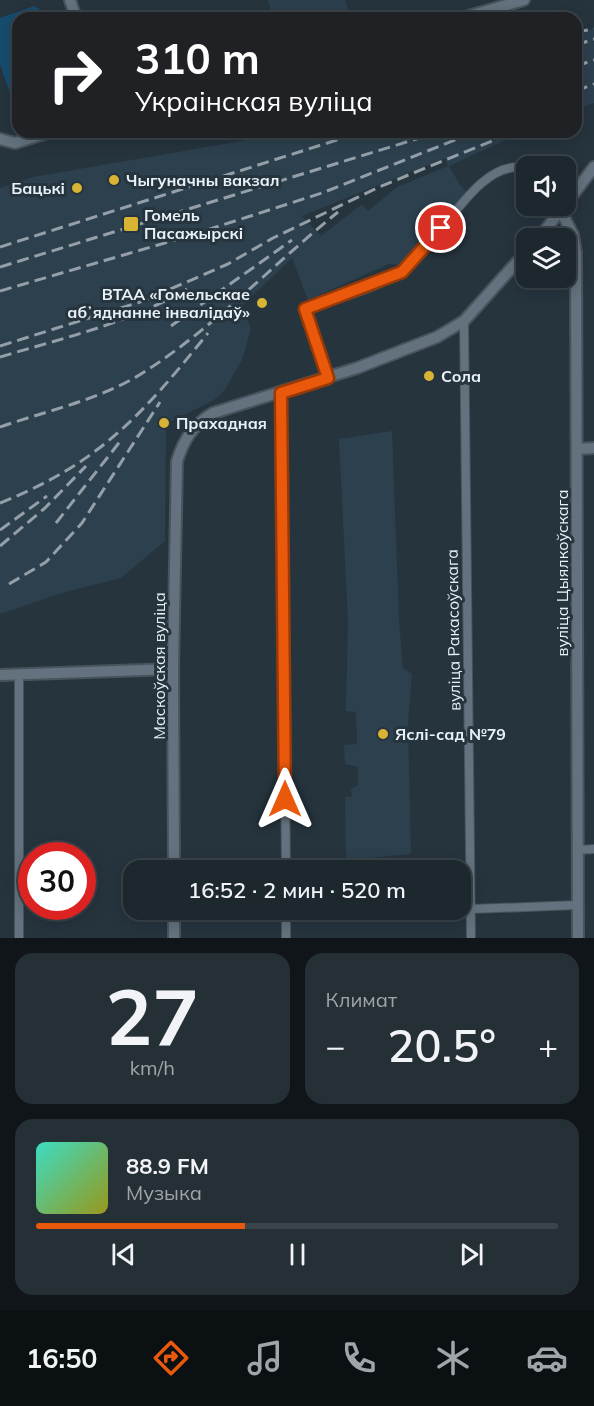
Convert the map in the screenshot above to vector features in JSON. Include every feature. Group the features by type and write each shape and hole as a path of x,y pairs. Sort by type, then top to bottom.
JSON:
{"street":[{"path":"483,12 524,0"},
{"path":"0,139 15,143 31,138"},
{"path":"328,378 305,309 402,272 484,179 516,167"},
{"path":"576,189 594,167"},
{"name":"вуліца Цыялкоўскага","path":"566,216 573,235 576,253 578,938"},
{"path":"286,860 281,393 437,337 464,321 516,263"},
{"name":"вуліца Ракасоўскага","path":"464,321 469,860"},
{"name":"Маскоўская вуліца","path":"174,860 173,669 177,461 182,443 200,421 213,413 281,393"},
{"path":"577,449 594,448"},
{"path":"0,675 173,669"},
{"path":"19,675 19,938"},
{"path":"578,850 594,849"},
{"path":"471,911 578,904"},
{"path":"174,920 174,938"},
{"path":"286,920 286,938"},
{"name":"вуліца Ракасоўскага","path":"470,920 471,938"}],"shaded area":[{"path":"268,0 345,0 349,12 271,12"},
{"path":"34,6 43,12 17,12"},
{"path":"12,14 12,99 0,64 0,18"},
{"path":"594,29 594,103 582,108 582,32"},
{"path":"259,138 510,138 449,166 460,185 468,193 399,265 389,264 308,300 292,258 242,306 251,329 242,360 224,391 214,400 166,424 165,541 121,578 65,592 0,614 0,188 33,177","holes":["445,158 448,166 397,187 368,211 362,204 321,236 302,216"]},
{"path":"392,431 399,621 403,668 412,674 408,723 411,854 346,860 345,797 352,797 351,789 358,785 358,767 345,764 344,745 357,744 356,712 346,711 348,620 339,439"}],"railway":[{"path":"582,31 594,29"},
{"path":"582,43 594,39"},
{"path":"582,64 594,60"},
{"path":"582,89 594,84"},
{"path":"0,247 343,138"},
{"path":"0,267 419,138"},
{"path":"0,291 182,238 322,193 460,138"},
{"path":"0,346 143,301 228,264 273,238 379,187 499,138"},
{"path":"0,427 90,398 141,374 218,317 338,212"},
{"path":"171,326 292,240"},
{"path":"0,357 119,320 187,289"},
{"path":"0,503 35,488 65,471 117,434 162,389 208,333"},
{"path":"9,584 46,562 82,523 160,402"},
{"path":"56,523 122,439"},
{"path":"0,546 45,508 86,466"},
{"path":"0,530 47,496"}],"place":[{"name":"Чыгуначны вакзал","path":"114,180"},
{"name":"Бацькі","path":"77,188"},
{"name":"Гомель Пасажырскі","path":"131,224"},
{"name":"ВТАА «Гомельскае абʼяднанне інвалідаў»","path":"262,303"},
{"name":"Сола","path":"429,376"},
{"name":"Прахадная","path":"164,423"},
{"name":"Яслі-сад №79","path":"383,734"}],"route":[{"path":"285,799 281,393 328,378 305,309 402,272 441,228"}]}
